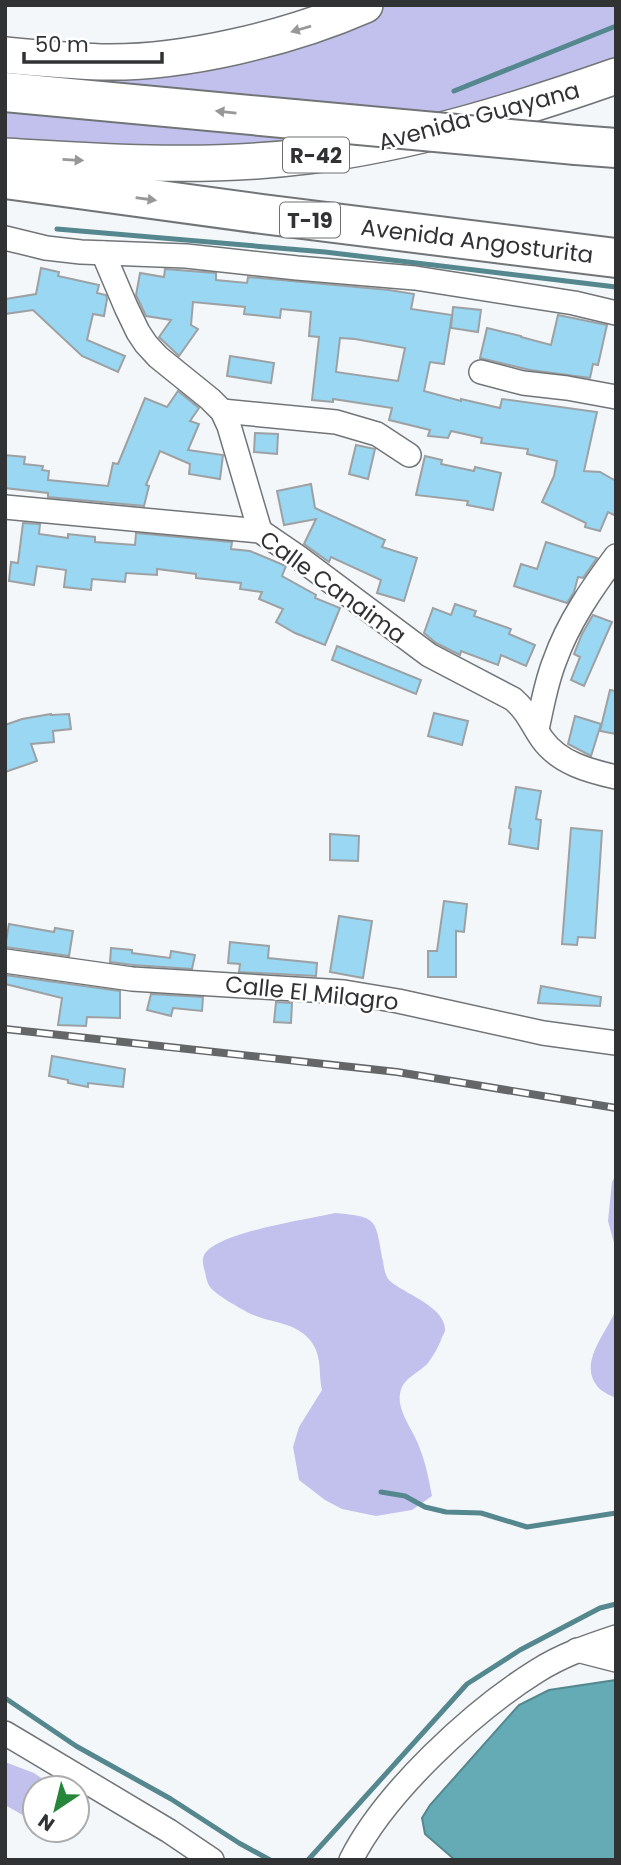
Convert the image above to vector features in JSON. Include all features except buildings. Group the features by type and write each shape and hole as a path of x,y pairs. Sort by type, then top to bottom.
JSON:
{"highway":[{"path":"5,92 616,148"},
{"name":"Avenida Angosturita","path":"5,179 616,258"},
{"name":"T-19","path":"5,199 96,192"}],"main road":[{"path":"5,55 103,62 177,56 256,41 328,20 365,5"},
{"name":"Avenida Guayana","path":"5,156 173,164 310,156 444,130 616,76"}],"street":[{"path":"5,237 46,248 186,256 415,278 574,303 616,313"},
{"path":"103,253 126,307 146,344 222,411 229,426 260,531"},
{"path":"481,372 523,383 616,397"},
{"path":"222,411 336,422 377,434 409,454"},
{"name":"Calle Canaima","path":"5,507 260,531 429,655 513,699 524,708 551,749 565,760 616,777"},
{"path":"537,730 554,662 563,642 616,556"},
{"name":"Calle El Milagro","path":"5,961 132,979 344,992 543,1032 616,1043"},
{"path":"351,1860 361,1839 437,1752 505,1693 538,1670 576,1650 616,1637"},
{"path":"576,1650 616,1660"},
{"path":"5,1733 169,1831 212,1860"}],"shaded area":[{"path":"365,5 616,5 616,76 391,142 5,156 5,56 103,62"},
{"path":"616,1175 616,1250 608,1221 612,1182"},
{"path":"335,1213 360,1216 372,1223 376,1228 388,1279 423,1301 439,1314 443,1322 445,1331 434,1355 407,1380 400,1394 401,1408 418,1443 432,1496 412,1510 376,1516 342,1509 299,1480 293,1447 299,1427 322,1390 316,1351 303,1333 258,1317 235,1305 213,1290 206,1278 203,1257 216,1245 247,1232"},
{"path":"616,1309 616,1398 601,1390 591,1370 595,1350"},
{"path":"616,1680 616,1860 455,1860 425,1834 422,1818 430,1805 519,1705 549,1690"},
{"path":"5,1762 35,1774 21,1774 21,1814 5,1805"}],"waterway":[{"path":"454,91 616,26"},
{"path":"57,229 325,252 616,287"},
{"path":"381,1492 405,1496 425,1507 446,1512 481,1513 527,1527 616,1513"},
{"path":"308,1860 467,1684 520,1650 600,1608 616,1604"},
{"path":"5,1698 76,1746 171,1799 270,1860"}],"railway":[{"path":"5,1029 397,1072 616,1108"}]}
